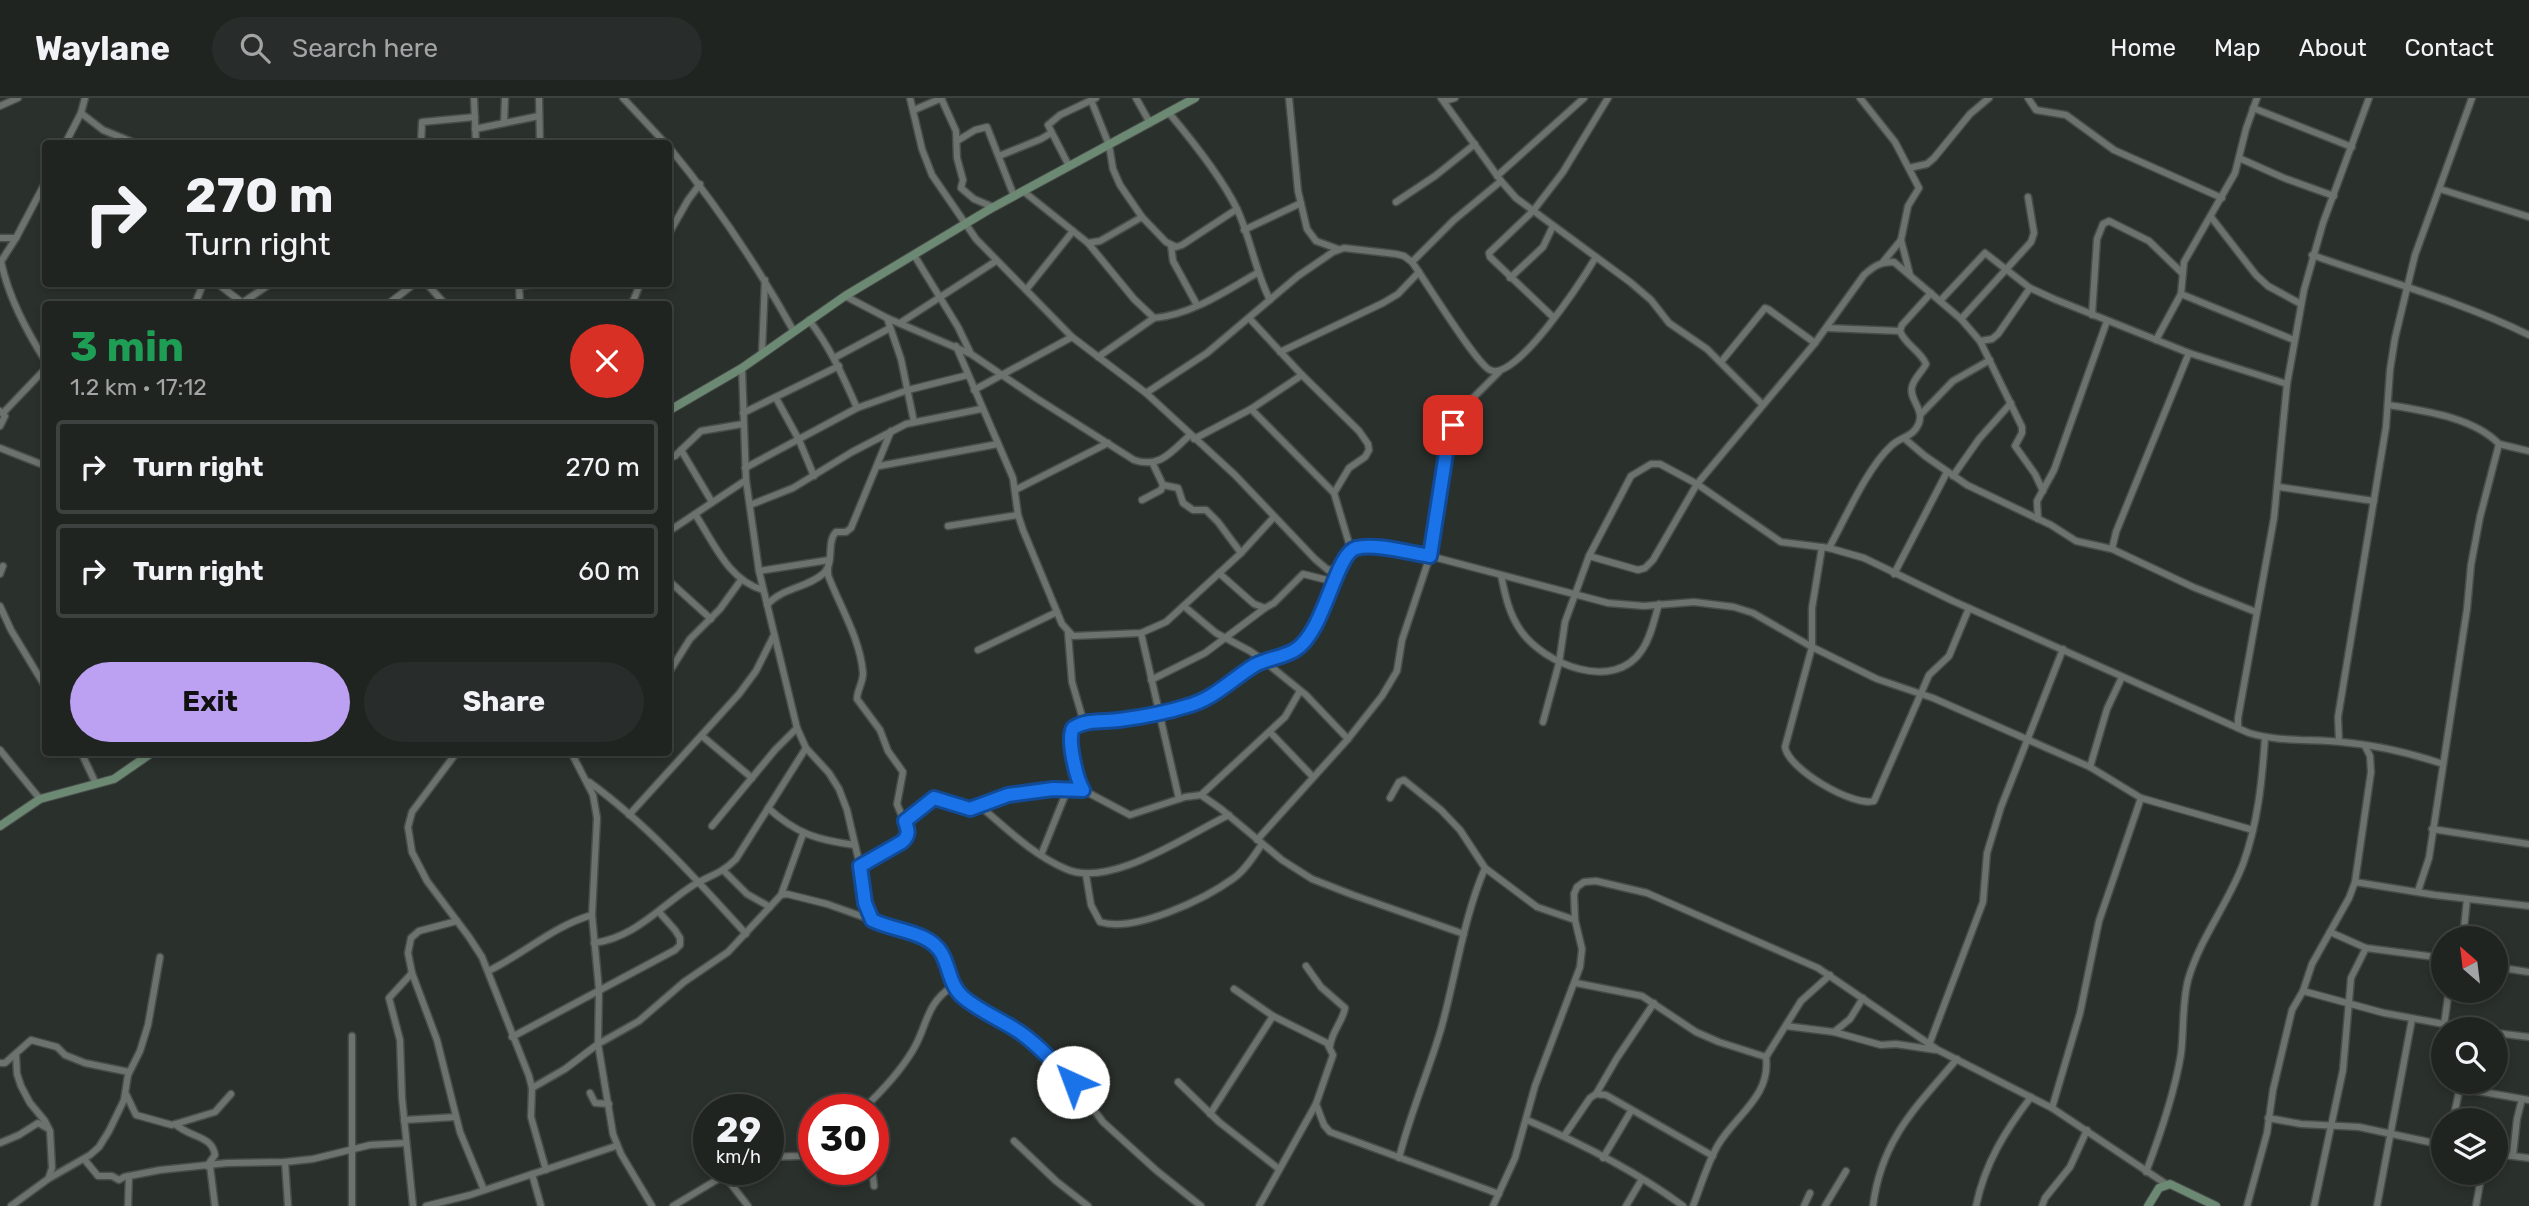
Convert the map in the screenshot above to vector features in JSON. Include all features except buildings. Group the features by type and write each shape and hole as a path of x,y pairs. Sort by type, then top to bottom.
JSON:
{"street":[{"path":"0,106 18,98"},
{"path":"67,140 81,113 85,98"},
{"path":"474,98 476,140"},
{"path":"504,98 504,122"},
{"path":"539,98 540,140"},
{"path":"623,98 662,140"},
{"path":"910,98 922,149 932,175 965,225 996,261 1072,337 1146,393 1234,475 1323,567 1328,570 1338,568"},
{"path":"914,110 942,98 953,121 957,159 963,180 961,188 974,199 993,207"},
{"path":"1136,98 1150,123"},
{"path":"672,409 742,368 845,296 993,207 1195,98"},
{"path":"1289,98 1301,203 1309,235 1316,242 1338,249 1404,256 1412,262 1479,359 1493,372 1501,371"},
{"path":"1455,98 1442,100 1516,198 1650,300 1670,323 1707,349 1763,405"},
{"path":"1412,262 1584,98"},
{"path":"1554,318 1510,278 1489,253 1533,211 1563,172 1608,98"},
{"path":"1860,98 1895,142 1919,188 1908,206 1901,240 1911,276"},
{"path":"1909,168 1919,167 1934,158 1970,114 1989,98"},
{"path":"2028,98 2036,110 2066,115 2114,150 2222,198"},
{"path":"2156,340 2181,294 2184,262 2235,173 2256,98"},
{"path":"2238,728 2278,487 2287,384 2301,304 2312,255 2370,98"},
{"path":"2339,741 2339,717 2389,405 2390,370 2406,289 2414,254 2472,98"},
{"path":"1069,166 1048,125 1093,99 1109,145 1115,174 1142,217 1171,245 1176,247 1190,241 1237,209"},
{"path":"2253,108 2352,147"},
{"path":"81,113 103,130 127,140"},
{"path":"1169,113 1188,136 1237,209 1257,273 1270,300"},
{"path":"475,129 538,116"},
{"path":"421,140 422,122 475,117"},
{"path":"957,141 975,130 987,127 1014,196"},
{"path":"999,156 1051,133"},
{"path":"1396,202 1435,176 1475,144"},
{"path":"672,151 700,184 765,278 793,330"},
{"path":"2239,158 2284,178 2334,195"},
{"path":"672,229 700,184"},
{"path":"42,189 1,262 6,287 14,306 42,355"},
{"path":"2440,189 2529,217"},
{"path":"1023,191 1088,243 1134,299 1154,318"},
{"path":"1961,319 2031,242 2034,233 2028,197"},
{"path":"1244,230 1301,203"},
{"path":"1088,243 1100,241 1142,217"},
{"path":"2211,217 2256,275 2268,286 2301,304"},
{"path":"2092,315 2097,239 2103,224 2109,221 2149,241 2182,273"},
{"path":"1510,278 1543,247 1553,226"},
{"path":"1026,290 1073,231"},
{"path":"0,238 16,238"},
{"path":"1883,262 1901,240"},
{"path":"1171,245 1173,261 1197,304"},
{"path":"1146,393 1207,353 1298,276 1338,249"},
{"path":"1940,300 1983,254 1987,254 2030,288 2092,315 2189,353 2287,384"},
{"path":"914,255 971,354"},
{"path":"2312,255 2379,277 2406,289 2452,301 2529,335"},
{"path":"1086,875 1091,905 1100,922 1111,926 1130,924 1176,908 1226,883 1241,872 1260,842 1382,696 1397,671 1402,640 1430,556 1449,434 1470,401 1527,350 1554,318 1596,257"},
{"path":"900,323 996,261"},
{"path":"1589,556 1639,570 1646,568 1697,484 1815,343 1864,275 1883,262 1894,262 1961,319 1980,341 2022,427 2015,446 2017,451 2028,464 2043,491"},
{"path":"1280,352 1383,303 1398,293 1419,272"},
{"path":"1098,357 1154,318 1222,294 1257,273"},
{"path":"762,352 765,278"},
{"path":"222,287 239,301"},
{"path":"247,301 266,287"},
{"path":"392,301 410,287"},
{"path":"430,287 442,301"},
{"path":"1980,341 1992,339 1998,334 2030,288"},
{"path":"1921,414 1912,385 1926,364 1902,337 1900,331 1902,325 1931,293"},
{"path":"2181,294 2294,340"},
{"path":"845,296 887,318 971,354 1134,460 1153,464 1192,437 1251,410 1301,375"},
{"path":"1721,362 1765,308 1815,343"},
{"path":"887,318 908,390 914,422"},
{"path":"1250,319 1301,375 1359,431 1368,444 1369,450 1365,457 1349,468 1334,493"},
{"path":"809,320 839,366 857,408"},
{"path":"2038,519 2037,501 2054,470 2107,321"},
{"path":"834,358 890,328"},
{"path":"1826,328 1900,331"},
{"path":"974,390 1072,337"},
{"path":"956,346 1013,478 1018,515 1068,633 1072,682 1084,723"},
{"path":"2112,549 2116,532 2189,353"},
{"path":"1969,608 1949,656 1929,675 1874,801 1863,802 1850,798 1806,774 1786,755 1785,747 1812,647 1812,608 1826,548 1889,447 1905,439 1916,428 1921,414 1953,381 1990,360"},
{"path":"743,413 839,366"},
{"path":"742,368 746,480 763,590 797,728 806,748 839,789 847,810 860,866 865,903 872,920"},
{"path":"0,426 5,416 1,412 42,372"},
{"path":"745,468 857,408 908,390 968,375"},
{"path":"776,398 799,440 814,476"},
{"path":"1894,574 1950,474 2011,403"},
{"path":"2389,405 2458,421 2499,444 2529,451"},
{"path":"750,505 793,488 891,432 914,422 981,409"},
{"path":"1251,410 1334,493 1351,550"},
{"path":"672,456 701,431 743,424"},
{"path":"860,866 907,837 905,821 897,804 903,772 888,751 880,730 857,699 863,676 862,667 849,623 828,575 834,533 846,532 851,528 891,432"},
{"path":"1905,439 1967,485 2038,519 2076,541 2112,549 2193,587 2256,612"},
{"path":"1015,490 1108,443"},
{"path":"878,466 998,444"},
{"path":"2418,891 2429,858 2467,609 2471,565 2491,467 2499,444"},
{"path":"0,448 42,464"},
{"path":"681,450 712,502"},
{"path":"1153,464 1163,485"},
{"path":"1543,722 1559,663 1565,622 1589,556 1632,476 1651,464 1660,464 1697,484 1774,539 1864,558 1894,574 2238,728 2265,738 2339,741 2407,753 2443,764"},
{"path":"672,529 746,480"},
{"path":"1142,500 1157,494 1163,485"},
{"path":"1163,485 1178,488 1183,503 1193,510 1206,510 1241,553"},
{"path":"2278,487 2374,501"},
{"path":"695,514 729,567 741,580 763,590"},
{"path":"948,526 1018,515"},
{"path":"1068,633 1077,637 1141,633 1166,622 1241,553 1274,517"},
{"path":"1083,790 1077,776 1070,740 1073,728 1084,723 1118,720 1190,706 1213,695 1264,661 1297,649 1306,640 1329,599 1338,568 1351,550 1359,547 1430,556 1608,603 1659,604 1694,601 1753,613 1812,647 1877,679 2027,738 2090,767 2141,798 2253,830"},
{"path":"759,571 829,564"},
{"path":"767,605 780,593 819,577 829,564"},
{"path":"1219,573 1254,604 1265,608"},
{"path":"1151,680 1187,663 1226,638 1274,603 1303,574 1335,582"},
{"path":"1501,575 1508,609 1519,630 1532,646 1559,663 1580,670 1610,670 1633,660 1646,641 1659,604"},
{"path":"672,668 690,639 728,600 741,580"},
{"path":"672,584 711,619"},
{"path":"0,606 42,681"},
{"path":"1185,607 1207,627 1264,661 1300,691 1348,739"},
{"path":"978,650 1057,612"},
{"path":"1141,633 1179,799"},
{"path":"629,815 748,683 774,634"},
{"path":"1929,1045 1983,902 1989,841 2063,649"},
{"path":"2090,767 2107,709 2122,677"},
{"path":"1201,795 1285,718 1300,691"},
{"path":"712,825 797,728"},
{"path":"1270,732 1313,777"},
{"path":"702,736 752,778"},
{"path":"2146,1172 2158,1140 2180,1058 2187,984 2198,952 2242,866 2253,830 2260,802 2265,738"},
{"path":"2247,1206 2267,1133 2267,1118 2292,1010 2303,991 2312,964 2356,882 2371,772 2370,756 2365,746"},
{"path":"594,943 621,936 697,883 724,871 736,859 806,748"},
{"path":"0,750 40,799"},
{"path":"83,756 96,784"},
{"path":"0,826 40,799 114,779 147,756"},
{"path":"454,756 420,800 408,823 412,852 418,866 476,947 488,971 532,1088 531,1117 546,1170"},
{"path":"573,756 587,781 597,818 592,915 599,990 598,1044 617,1146 650,1205"},
{"path":"1390,798 1399,782 1404,780 1460,830 1485,868 1537,907 1575,920"},
{"path":"587,781 629,815 746,934"},
{"path":"1041,855 1069,789"},
{"path":"905,821 934,798 970,809 1008,795 1083,790 1130,815 1193,795 1201,795 1295,869 1312,879 1464,934"},
{"path":"2052,1108 2080,1013 2099,921 2141,798"},
{"path":"980,806 1024,844 1067,870 1086,875 1118,869 1229,816"},
{"path":"768,808 786,825 803,834 822,841 855,845"},
{"path":"2432,829 2529,844"},
{"path":"532,1088 572,1065 598,1044 639,1021 684,982 728,952 782,895 803,834"},
{"path":"1399,1158 1407,1126 1440,1031 1464,934 1485,868"},
{"path":"724,871 747,894 769,907"},
{"path":"1493,1206 1515,1158 1535,1086 1576,983 1582,957 1575,920 1574,894 1577,887 1584,882 1596,881 1647,893 1804,961 1830,975 1929,1045 2052,1108 2146,1172 2166,1184 2176,1185 2210,1205"},
{"path":"2356,882 2529,906"},
{"path":"782,895 827,904 925,938 935,945 962,997 1022,1033 1045,1053 1120,1138 1201,1206"},
{"path":"2464,926 2467,899"},
{"path":"512,1037 675,950 680,945 680,938 659,912"},
{"path":"488,971 519,955 565,925 592,915"},
{"path":"457,921 419,931 411,938 408,946 412,973 437,1040 460,1132 484,1190"},
{"path":"2330,932 2367,948 2431,956"},
{"path":"2314,1206 2343,1070 2351,978 2367,948"},
{"path":"11,1206 48,1179 84,1159 99,1147 105,1137 119,1113 129,1072 140,1051 148,1025 160,957"},
{"path":"1259,1206 1316,1104 1331,1065 1331,1037 1345,1013 1345,1008 1321,987 1306,966"},
{"path":"2508,969 2529,972"},
{"path":"412,973 389,998 396,1015 400,1040 400,1080 413,1206"},
{"path":"1693,1206 1718,1144 1763,1089 1768,1069 1766,1057 1801,1001 1830,975"},
{"path":"1576,983 1632,993 1654,1003 1696,1032 1766,1057"},
{"path":"877,1094 914,1049 936,999 954,986"},
{"path":"1234,989 1273,1016 1318,1037 1330,1046"},
{"path":"2303,991 2431,1022"},
{"path":"1833,1032 1850,1019 1863,998"},
{"path":"1564,1136 1584,1104 1597,1094 1617,1058 1654,1003"},
{"path":"1210,1114 1273,1016"},
{"path":"2377,1206 2413,1019"},
{"path":"1786,1026 1833,1032 1881,1045 1896,1044 1938,1050"},
{"path":"2508,1034 2529,1037"},
{"path":"352,1036 352,1206"},
{"path":"0,1063 5,1063 16,1055 31,1040 36,1040 57,1047 73,1059 129,1072"},
{"path":"16,1055 21,1086 49,1128 52,1168 48,1179"},
{"path":"1873,1206 1879,1169 1893,1138 1957,1059"},
{"path":"1178,1082 1210,1114 1279,1169"},
{"path":"125,1092 138,1116 168,1125 215,1112 231,1094"},
{"path":"590,1093 595,1103 609,1104"},
{"path":"1597,1094 1606,1095 1713,1156"},
{"path":"2503,1094 2526,1099 2516,1119 2513,1155"},
{"path":"1976,1206 1980,1185 2002,1135 2031,1097"},
{"path":"1316,1104 1324,1125 1331,1132 1499,1194"},
{"path":"1603,1158 1631,1111"},
{"path":"404,1119 456,1117"},
{"path":"2267,1118 2331,1127 2359,1127 2431,1142"},
{"path":"1527,1120 1564,1136 1642,1179 1683,1206"},
{"path":"0,1143 38,1123 49,1128"},
{"path":"175,1124 185,1133 201,1138 212,1146 215,1156 209,1166 215,1206"},
{"path":"2042,1206 2045,1198 2070,1167 2087,1130"},
{"path":"1014,1142 1088,1206"},
{"path":"84,1159 98,1176 114,1176 119,1180 160,1170 234,1162 285,1162 370,1145 406,1143"},
{"path":"426,1206 484,1190 617,1146"},
{"path":"2508,1155 2529,1158"},
{"path":"285,1162 288,1206"},
{"path":"1825,1206 1846,1171"},
{"path":"532,1174 541,1206"},
{"path":"128,1206 129,1176"},
{"path":"1626,1206 1642,1179"},
{"path":"2148,1206 2154,1193 2166,1184"},
{"path":"673,1206 708,1185"},
{"path":"732,1185 748,1206"},
{"path":"2476,1206 2480,1185"},
{"path":"1804,1206 1810,1193"}],"route":[{"path":"1073,1082 1022,1033 962,997 935,945 925,938 872,920 867,912 860,866 902,842 908,831 905,821 934,798 970,809 1008,795 1053,789 1083,790 1077,776 1070,740 1073,728 1078,724 1118,720 1190,706 1213,695 1253,666 1297,649 1320,617 1329,599 1338,568 1351,550 1359,547 1430,556 1449,434 1453,425"}]}
